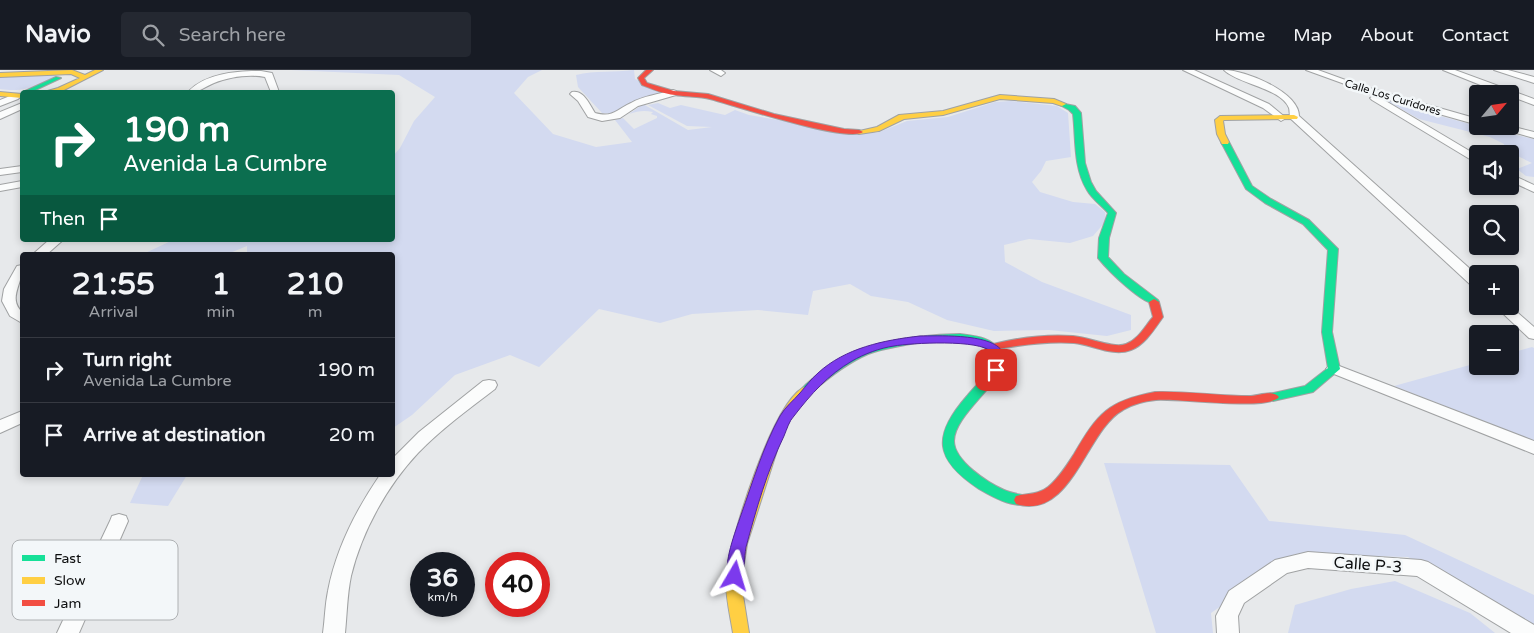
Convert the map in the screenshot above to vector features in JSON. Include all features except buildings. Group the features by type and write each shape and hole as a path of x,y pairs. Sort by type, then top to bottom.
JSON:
{"street":[{"path":"0,75 53,72 74,73 100,70"},
{"path":"650,70 641,78 644,84 673,93 708,96 772,116 844,131 863,132 879,129 902,117 943,113 1000,97 1054,101 1072,108 1077,113 1084,172 1089,188 1110,207 1112,213 1104,238 1104,258 1120,276 1154,301 1158,317 1132,346 1111,348 1066,339 1030,340 993,347"},
{"path":"1187,70 1266,106 1281,118"},
{"path":"1228,70 1287,97 1294,105 1296,112 1294,117"},
{"name":"Calle Los Curidores","path":"1310,70 1359,88 1469,119"},
{"path":"1447,70 1534,102"},
{"path":"1498,70 1534,80"},
{"path":"58,90 74,73"},
{"path":"37,90 74,73"},
{"path":"195,90 212,82 242,74 254,73 269,75 273,90"},
{"path":"1359,88 1469,155"},
{"path":"575,94 582,99 591,115 602,118 617,116 635,104 673,93"},
{"path":"0,94 20,97"},
{"path":"0,103 20,98"},
{"path":"0,116 20,99"},
{"path":"1334,369 1327,332 1333,249 1306,222 1268,201 1249,187 1221,134 1220,120 1223,118 1294,117 1469,276"},
{"path":"1519,131 1534,135"},
{"path":"0,172 20,169"},
{"path":"1519,182 1534,189"},
{"path":"0,188 20,184"},
{"path":"42,252 54,242"},
{"path":"20,272 12,283 8,296 10,307 20,318"},
{"path":"1512,315 1534,335"},
{"path":"741,633 734,591 735,561 770,452 787,416 805,393 823,375 868,349 893,342 949,339 981,342 993,347 998,353 999,361 996,370 954,421 947,436 949,449 961,466 977,481 1014,499 1030,501 1055,491 1088,444 1104,417 1118,407 1148,397 1263,399 1309,388 1334,369"},
{"path":"1334,369 1534,448"},
{"path":"395,468 436,428 488,385"},
{"path":"334,633 339,589 351,546 368,510 389,477"},
{"path":"110,540 119,521"},
{"name":"Calle P-3","path":"1228,633 1227,616 1236,597 1282,566 1308,560 1421,568 1529,633"},
{"path":"68,633 74,620"}],"shaded area":[{"path":"291,70 542,70 528,77 514,93 553,134 596,147 632,142 615,120 623,118 634,129 657,118 650,111 629,114 643,104 688,130 712,127 687,126 648,105 658,103 670,108 681,105 725,115 735,110 749,115 808,125 877,133 907,121 948,117 995,102 1011,101 1057,106 1068,113 1071,157 1046,161 1032,182 1040,192 1073,202 1095,204 1105,212 1106,221 1093,236 1070,243 1029,239 1004,245 1005,262 1042,282 1131,315 1131,330 1107,336 1049,330 994,331 947,320 908,302 871,296 850,284 813,291 808,315 758,310 692,314 660,323 599,309 539,367 510,355 455,375 412,415 395,427 395,252 247,252 247,246 232,252 147,252 169,242 395,242 395,154 414,121 435,97 399,75"},
{"path":"634,70 635,79 665,93 638,99 611,114 602,113 578,87 576,75"},
{"path":"62,73 25,89 0,89 0,76"},
{"path":"1378,96 1469,123 1469,132 1419,119"},
{"path":"1482,135 1517,135 1534,139 1534,177 1526,176 1519,171 1519,168 1532,163 1519,157 1519,145 1504,145"},
{"path":"1534,348 1534,441 1394,386 1469,365 1469,375 1519,375 1519,351"},
{"path":"1104,463 1230,465 1269,521 1405,535 1534,595 1534,628 1530,624 1408,557 1295,554 1211,613 1213,633 1156,633"},
{"path":"142,477 186,477 168,506 130,503"},
{"path":"1395,581 1470,613 1495,633 1288,633 1295,605 1351,589"}],"traffic: fast":[{"path":"31,90 58,78"},
{"path":"1062,104 1072,108 1077,113 1083,172 1093,193 1112,213 1104,238 1103,258 1120,276 1154,302"},
{"path":"1225,142 1249,187 1268,201 1306,222 1333,249 1327,332 1334,369 1309,389 1273,397"},
{"path":"807,390 842,363 866,351 877,348 916,340 938,338 978,340 992,346 998,356 997,366 954,422 949,431 949,449 960,465 979,482 1000,494 1021,500"}],"traffic: slow":[{"path":"60,90 100,70"},
{"path":"0,75 72,72 84,77 82,79"},
{"path":"0,94 20,96"},
{"path":"859,132 879,129 902,117 943,113 1000,97 1054,101 1062,104"},
{"path":"1225,142 1221,134 1219,120 1223,118 1294,117"},
{"path":"741,633 734,583 739,544 775,438 788,412 807,390"}],"traffic: jam":[{"path":"650,70 641,78 644,84 673,93 708,96 772,116 844,131 859,132"},
{"path":"993,347 1027,341 1063,339 1086,341 1121,349 1127,348 1139,340 1158,317 1154,302"},
{"path":"1021,500 1038,499 1053,491 1065,479 1095,431 1106,417 1118,407 1136,400 1155,396 1234,400 1254,400 1273,397"}],"route":[{"path":"735,576 735,561 744,527 770,452 787,416 805,393 823,375 868,349 893,342 949,339 981,342 993,347 998,353 999,361 996,370"}]}
